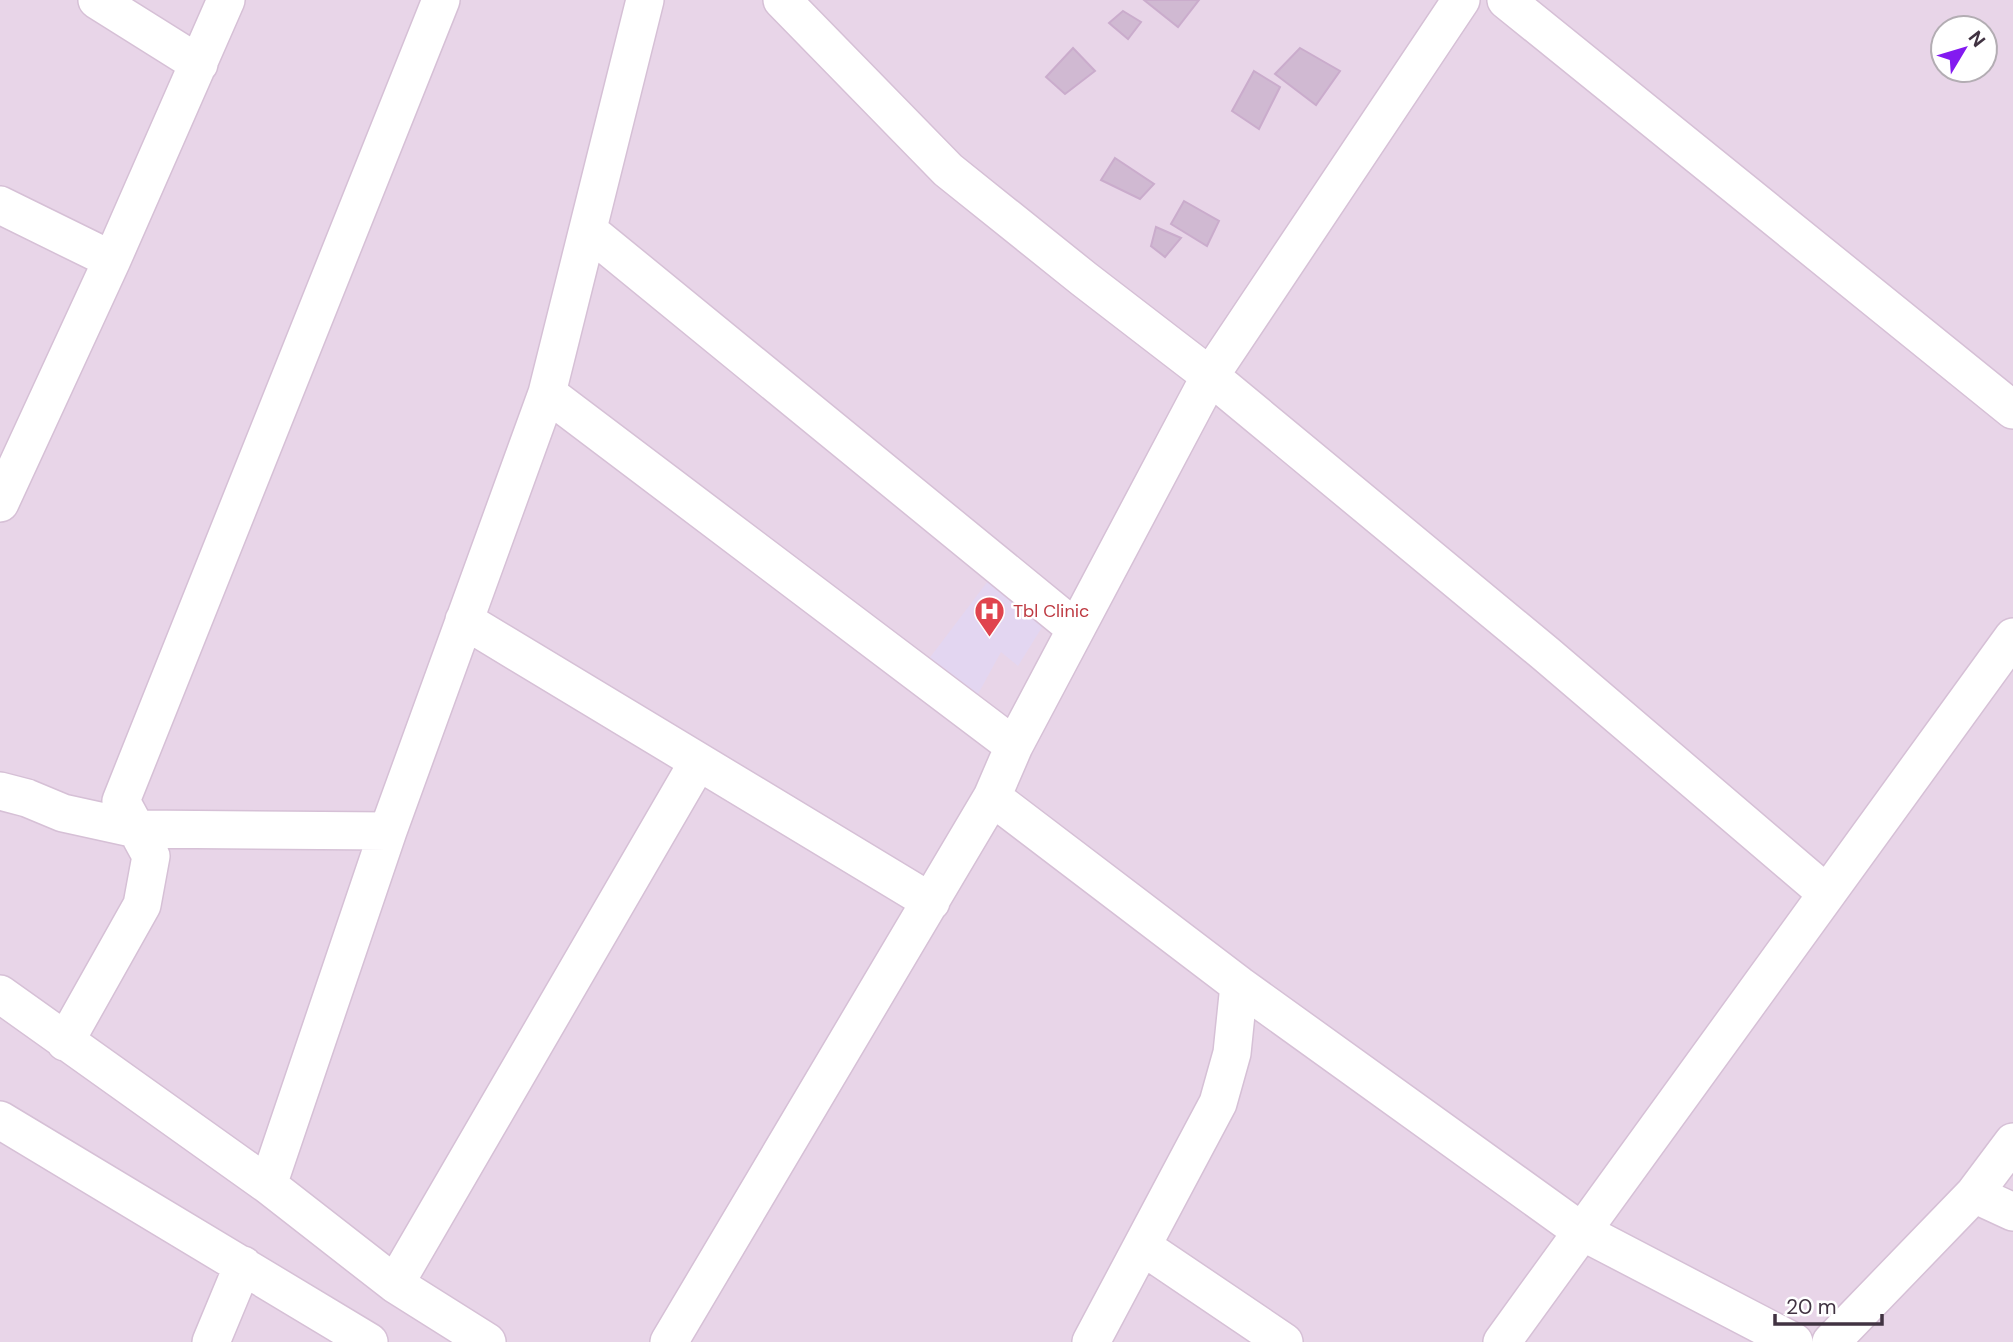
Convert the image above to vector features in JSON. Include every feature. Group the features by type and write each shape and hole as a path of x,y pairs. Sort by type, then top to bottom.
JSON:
{"street":[{"path":"97,0 199,64"},
{"path":"0,503 112,260 226,0"},
{"path":"65,1042 142,905 150,856 121,800 441,0"},
{"path":"268,1185 388,831 547,393 645,0"},
{"path":"782,0 948,170 1210,376 1546,654 1826,893"},
{"path":"669,1342 992,797 1014,746 1210,376 1461,0"},
{"path":"1506,0 2013,410"},
{"path":"0,205 112,260"},
{"path":"589,230 1076,629"},
{"path":"547,393 1014,746"},
{"path":"464,620 931,902"},
{"path":"1502,1342 2013,637"},
{"path":"395,1284 698,762"},
{"path":"0,791 62,813 136,830 388,831"},
{"path":"992,797 1239,985 1581,1231 1794,1342"},
{"path":"1091,1342 1218,1103 1232,1053 1239,985"},
{"path":"0,994 268,1185 395,1284 487,1342"},
{"path":"1,1122 369,1342"},
{"path":"1831,1342 1974,1194 2013,1142"},
{"path":"1974,1194 2013,1212"},
{"path":"1142,1246 1284,1342"},
{"path":"211,1342 243,1265"}],"shaded area":[{"path":"0,0 2013,0 2013,1342 0,1342"},
{"name":"Tbl Clinic","path":"988,581 1044,624 1018,666 1001,652 978,694 925,664"}],"building":[{"path":"1144,0 1199,0 1178,27"},
{"path":"1123,11 1141,22 1128,39 1109,23"},
{"path":"1073,48 1095,71 1065,94 1046,77"},
{"path":"1300,48 1340,71 1316,105 1275,74"},
{"path":"1254,71 1280,87 1259,129 1232,111"},
{"path":"1115,158 1154,184 1140,199 1101,180"},
{"path":"1184,201 1219,221 1207,246 1171,224"},
{"path":"1156,227 1181,238 1165,257 1151,246"}],"place":[{"name":"Tbl Clinic","path":"990,638"}]}
